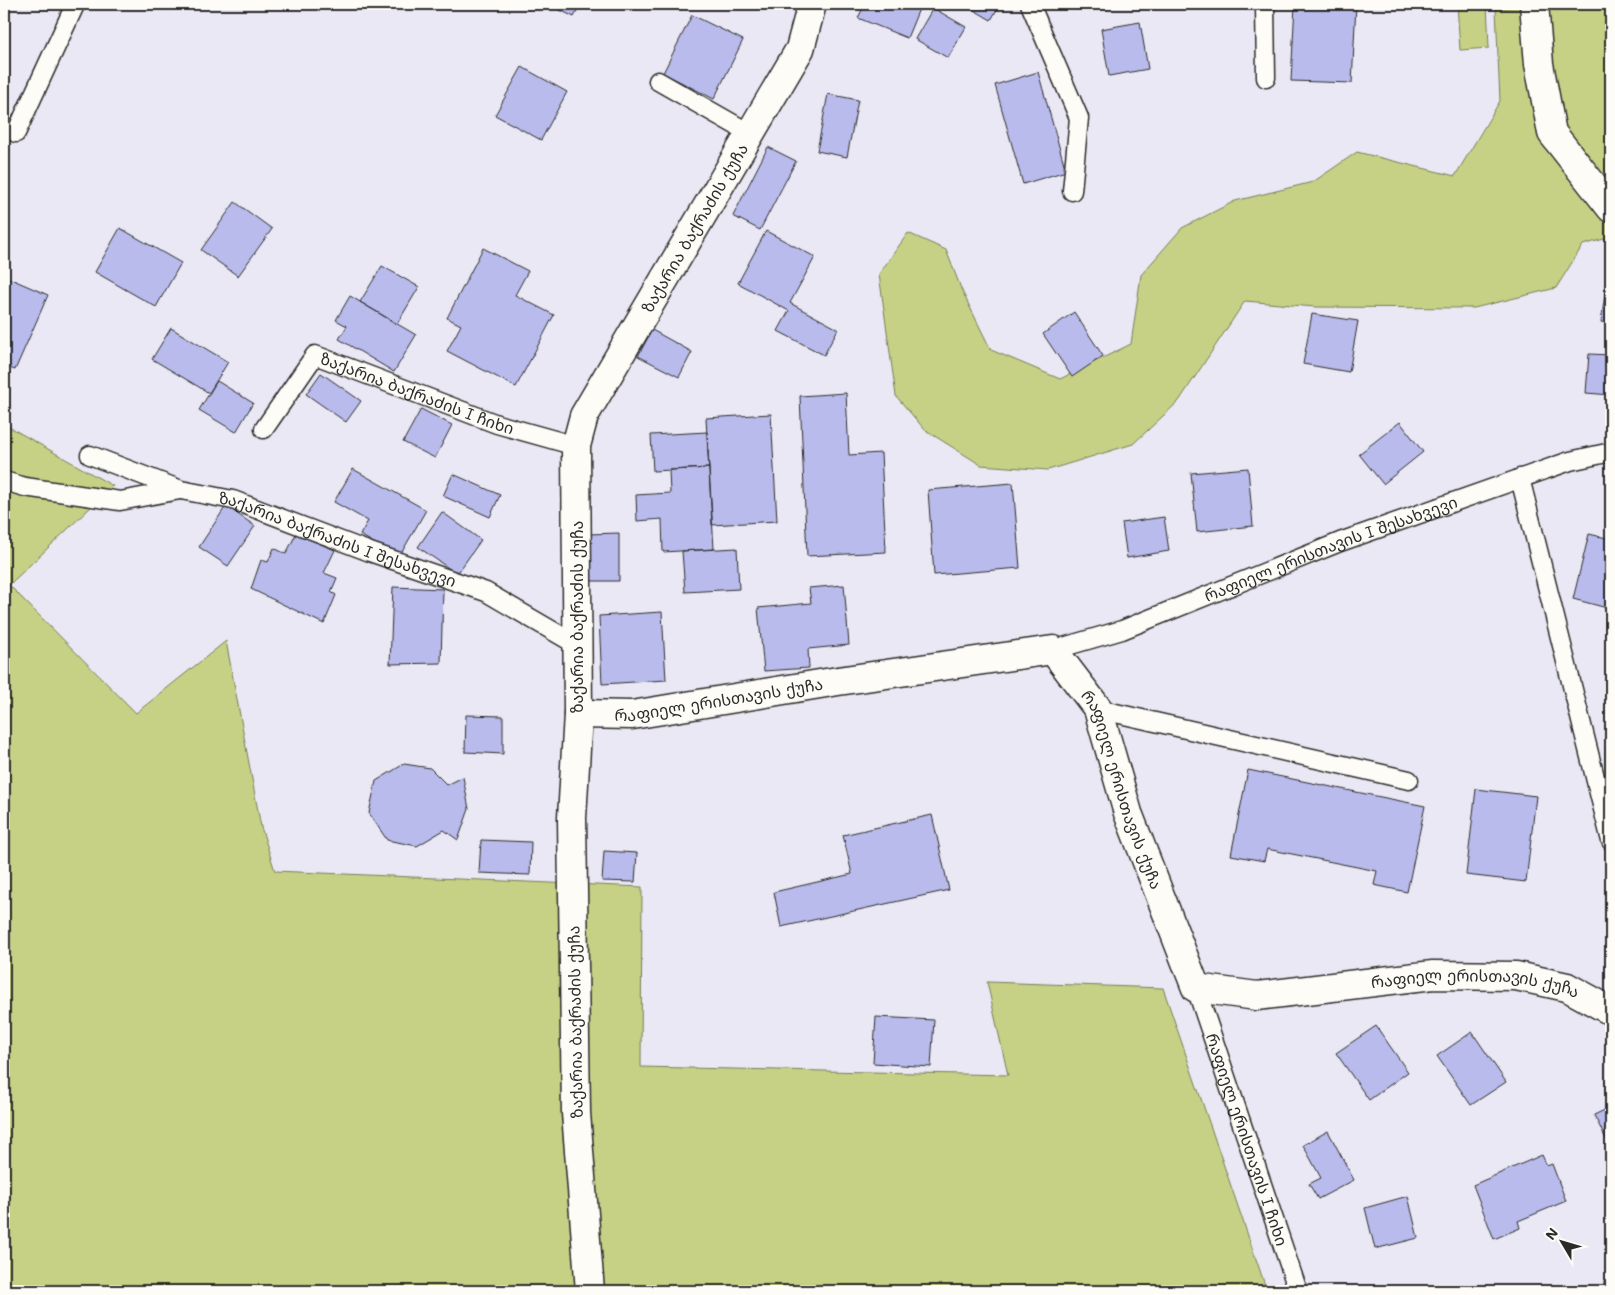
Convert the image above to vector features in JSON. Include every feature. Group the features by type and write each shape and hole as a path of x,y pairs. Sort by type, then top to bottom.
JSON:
{"street":[{"name":"ზაქარია ბაქრაძის ქუჩა","path":"590,1291 576,1113 572,818 578,714 576,446 584,416 800,49 812,4"},
{"path":"1534,4 1539,64 1552,133 1600,182 1611,208"},
{"name":"რაფიელ ერისთავის ქუჩა","path":"578,714 632,715 838,680 1053,650 1098,709 1128,813 1196,988 1257,996 1433,975 1516,976 1567,987 1611,1011"}],"lane":[{"path":"16,133 75,4"},
{"path":"1030,4 1079,118 1072,191"},
{"path":"1265,4 1266,78"},
{"path":"658,81 751,134"},
{"name":"ზაქარია ბაქრაძის I ჩიხი","path":"264,429 315,355 497,424 576,446"},
{"name":"რაფიელ ერისთავის I შესახვევი","path":"1053,650 1122,630 1340,542 1520,478 1570,461 1611,452"},
{"name":"ზაქარია ბაქრაძის I შესახვევი","path":"90,455 181,490 233,500 370,552 486,592 577,644"},
{"path":"1520,478 1611,841"},
{"path":"4,481 25,487 120,501 181,490"},
{"path":"1098,709 1409,780"},
{"name":"რაფიელ ერისთავის I ჩიხი","path":"1196,988 1298,1291"}],"green space":[{"path":"1457,4 1487,4 1489,48 1460,50"},
{"path":"1545,4 1611,4 1611,237 1583,245 1556,288 1474,308 1315,307 1245,301 1179,401 1133,444 1048,470 981,465 925,430 896,396 879,274 908,233 946,250 962,291 991,350 1060,379 1131,344 1141,275 1182,228 1235,201 1313,182 1357,152 1455,176 1500,101 1496,9"},
{"path":"4,424 113,486 9,585 136,713 226,641 261,827 275,871 642,887 641,1067 1008,1075 987,982 1163,988 1267,1291 4,1291"}],"building":[{"path":"548,4 581,4 574,17"},
{"path":"865,4 921,4 907,38 858,18"},
{"path":"964,4 1000,4 991,20"},
{"path":"1295,4 1356,4 1352,83 1291,81"},
{"path":"933,8 966,27 948,58 915,39"},
{"path":"692,15 743,40 714,99 663,73"},
{"path":"1140,22 1148,69 1109,76 1101,29"},
{"path":"522,67 567,92 541,140 495,115"},
{"path":"1038,72 1066,171 1023,184 995,85"},
{"path":"828,94 858,100 847,157 817,151"},
{"path":"768,147 796,161 760,230 733,216"},
{"path":"235,202 272,229 238,276 201,250"},
{"path":"120,228 181,263 156,307 95,272"},
{"path":"766,231 815,257 790,303 838,329 824,355 778,331 789,311 738,283"},
{"path":"483,248 528,271 515,295 554,315 516,387 447,351 461,325 447,318"},
{"path":"382,266 419,287 397,324 360,302"},
{"path":"4,276 48,295 15,370 4,366"},
{"path":"1606,287 1611,288 1611,324 1601,322"},
{"path":"350,296 416,335 394,372 339,339 347,326 336,320"},
{"path":"1074,312 1103,356 1072,377 1043,334"},
{"path":"1312,314 1358,321 1349,372 1303,364"},
{"path":"171,328 228,362 209,393 152,359"},
{"path":"652,330 692,352 679,377 638,356"},
{"path":"1589,354 1611,355 1611,395 1586,393"},
{"path":"321,373 361,401 346,422 306,394"},
{"path":"217,381 253,403 236,432 199,410"},
{"path":"846,393 849,455 881,453 886,552 807,556 800,396"},
{"path":"421,409 452,425 435,458 403,442"},
{"path":"771,414 777,521 712,525 706,418"},
{"path":"1400,422 1423,452 1383,484 1359,454"},
{"path":"707,432 709,468 653,471 651,435"},
{"path":"709,468 714,549 663,552 662,519 637,521 636,495 670,493 669,470"},
{"path":"1248,468 1253,526 1197,532 1191,473"},
{"path":"353,469 426,510 399,557 360,535 368,521 334,502"},
{"path":"453,474 500,495 490,517 443,496"},
{"path":"1013,483 1020,568 934,575 928,490"},
{"path":"226,506 255,526 228,566 199,547"},
{"path":"442,512 481,540 457,574 418,547"},
{"path":"1164,517 1169,551 1127,558 1122,523"},
{"path":"619,533 619,581 588,581 588,534"},
{"path":"296,534 335,550 324,573 337,578 331,592 336,595 324,624 251,589 261,560 268,562 274,548 286,554"},
{"path":"1589,534 1611,539 1611,609 1573,599"},
{"path":"737,548 739,589 685,592 682,551"},
{"path":"844,585 849,645 808,649 809,668 764,671 758,608 811,603 809,588"},
{"path":"393,587 443,589 441,663 390,664"},
{"path":"662,612 666,680 602,684 599,616"},
{"path":"466,715 503,716 503,754 465,752"},
{"path":"404,764 430,768 447,785 463,777 469,809 458,840 444,830 417,846 387,840 369,813 376,781"},
{"path":"1248,770 1425,806 1407,892 1374,885 1377,871 1267,849 1264,861 1231,855"},
{"path":"1476,789 1536,796 1526,882 1466,875"},
{"path":"932,815 949,890 781,927 774,892 852,874 843,835"},
{"path":"481,840 531,842 530,875 479,873"},
{"path":"604,851 637,853 635,882 602,881"},
{"path":"876,1017 934,1020 931,1067 873,1063"},
{"path":"1376,1026 1408,1072 1369,1100 1336,1053"},
{"path":"1472,1032 1506,1082 1471,1105 1437,1056"},
{"path":"1611,1107 1611,1149 1594,1115"},
{"path":"1328,1131 1354,1180 1318,1199 1309,1184 1321,1178 1303,1145"},
{"path":"1542,1155 1547,1166 1552,1164 1566,1201 1518,1221 1520,1228 1494,1239 1473,1185"},
{"path":"1408,1196 1418,1238 1375,1249 1365,1208"}]}
